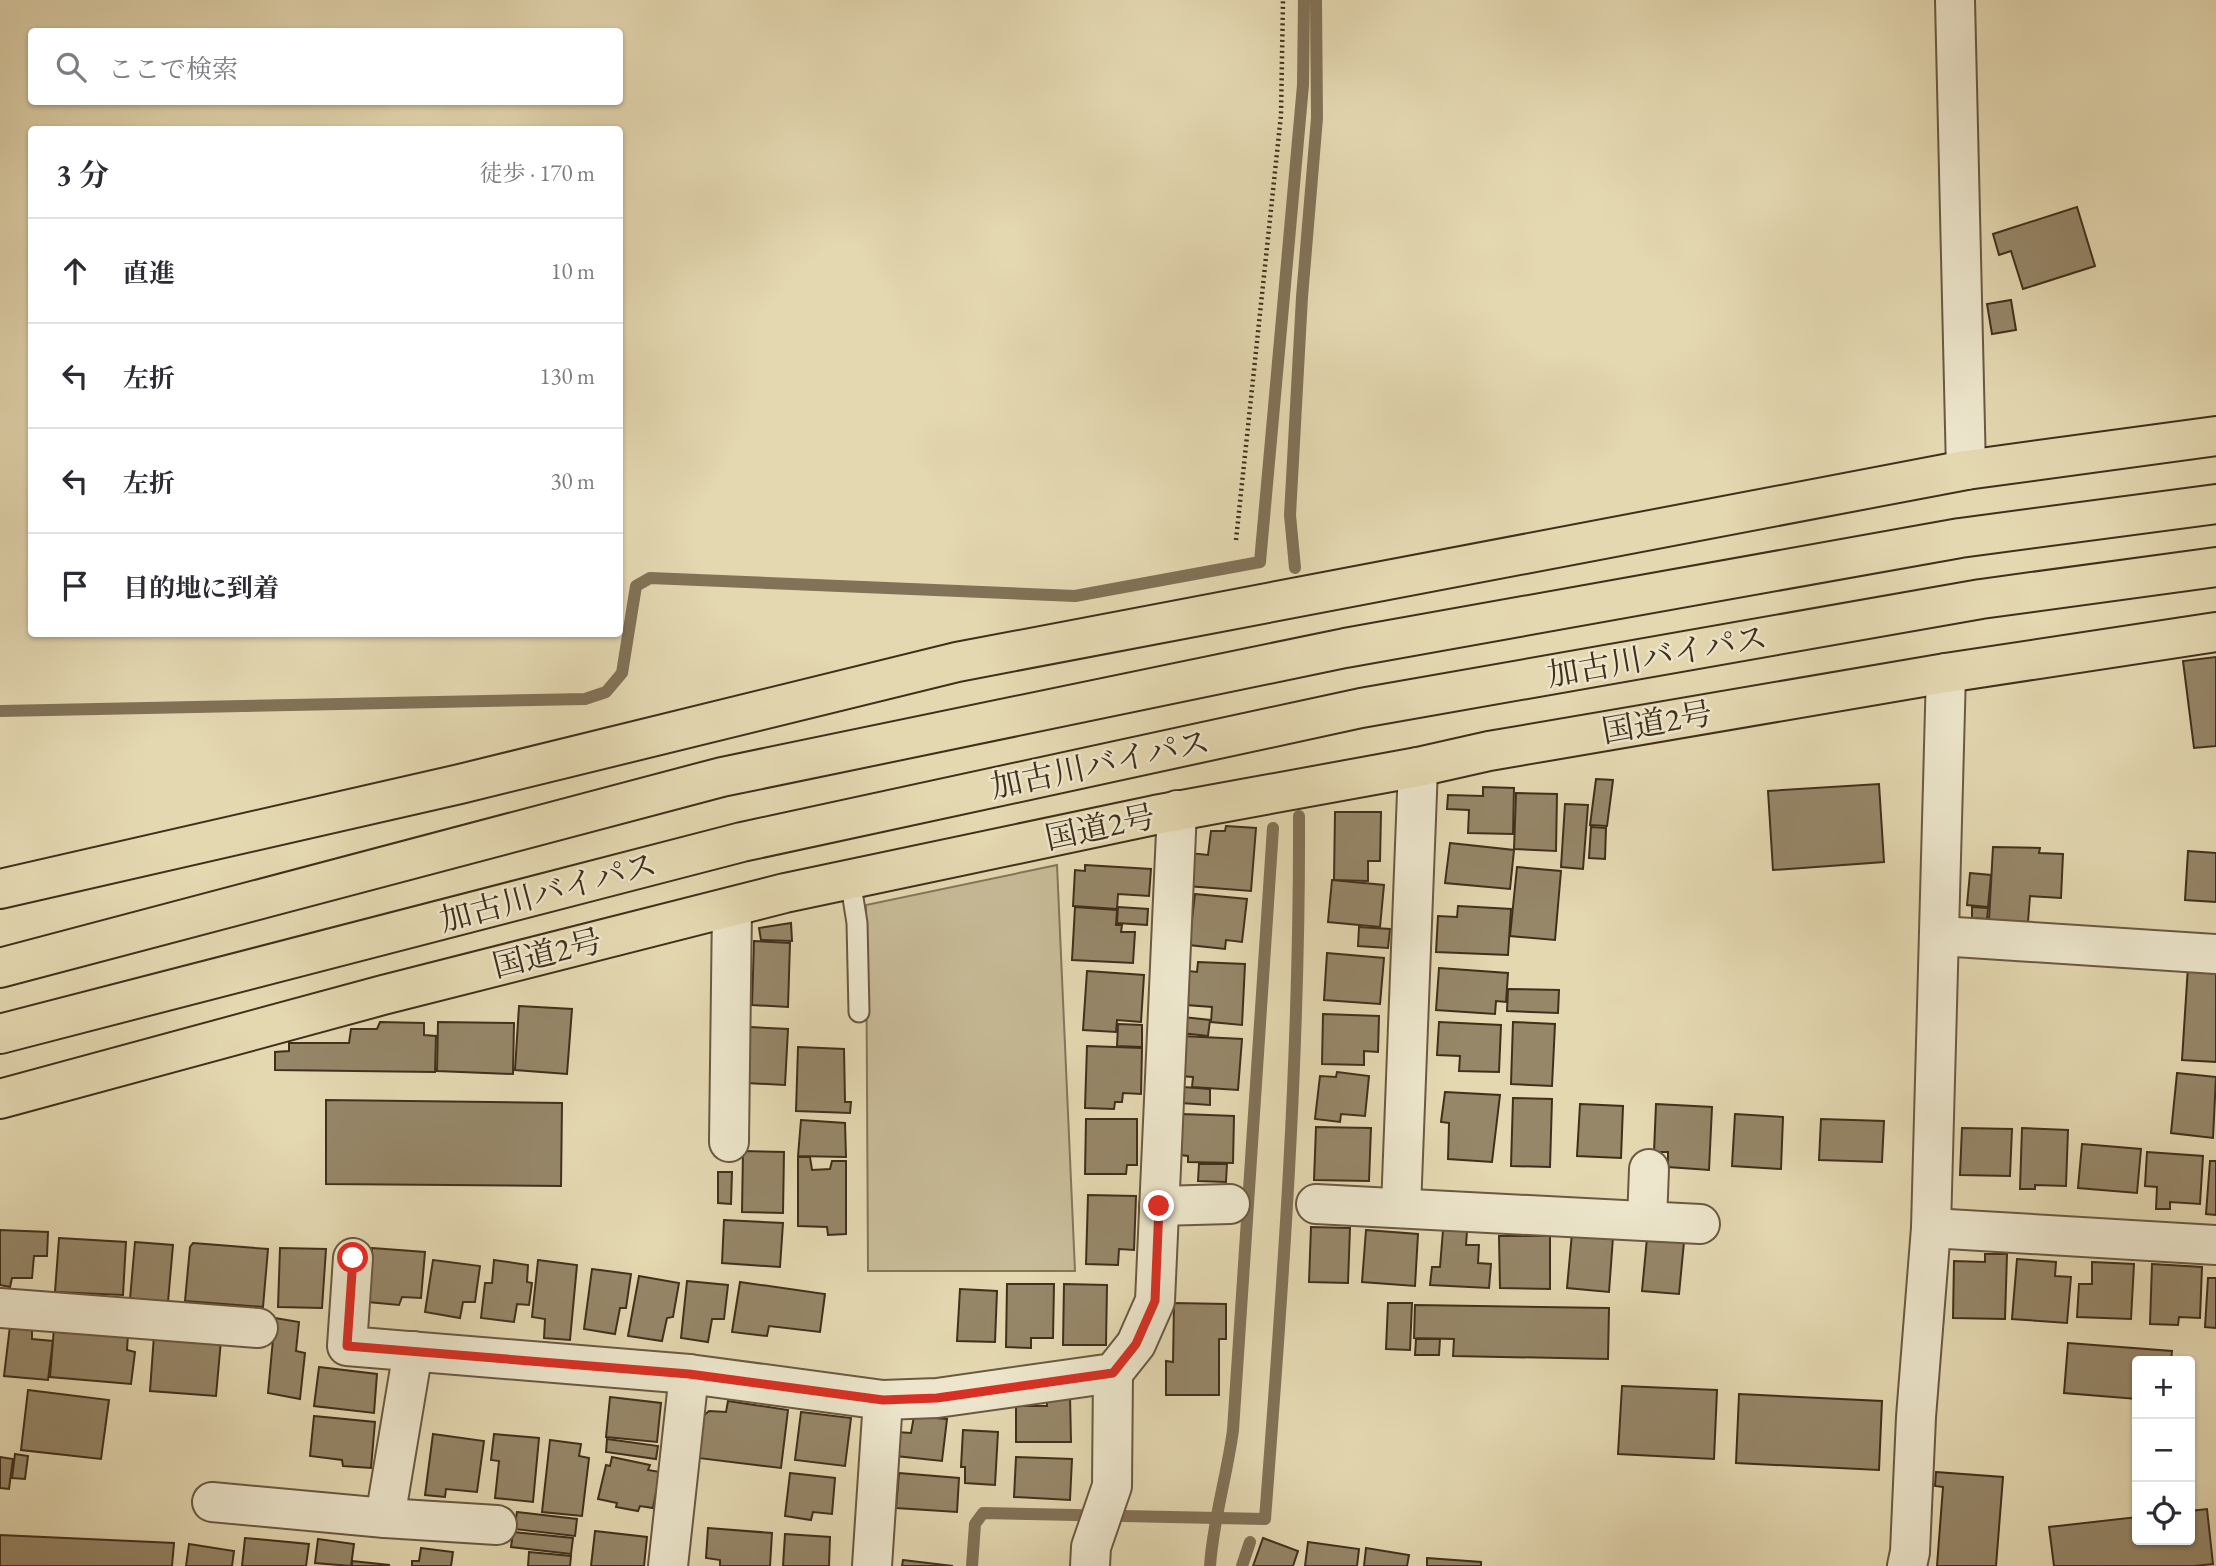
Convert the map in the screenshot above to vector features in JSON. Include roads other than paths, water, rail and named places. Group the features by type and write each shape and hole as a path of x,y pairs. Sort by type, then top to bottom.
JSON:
{"highway":[{"path":"0,889 460,784 957,662 1966,470 2216,436"},
{"name":"加古川バイパス","path":"0,968 722,777 1345,648 1961,538 2216,504"},
{"name":"加古川バイパス","path":"0,1034 742,842 1361,708 1981,599 2216,567"},
{"name":"国道2号","path":"0,1099 383,995 732,906 1177,810 1503,749 1945,673 2216,632"}],"street":[{"path":"1955,0 1966,470"},
{"path":"1907,1566 1931,1228 1945,673"},
{"path":"1401,1208 1418,767"},
{"path":"1090,1566 1091,1547 1112,1486 1113,1373 1136,1344 1155,1301 1177,810"},
{"path":"729,1142 732,906"},
{"path":"1940,936 2216,954"},
{"path":"1647,1221 1649,1169"},
{"path":"1159,1206 1230,1204"},
{"path":"1316,1204 1700,1224"},
{"path":"1931,1228 2216,1245"},
{"path":"353,1258 347,1346 689,1374 883,1400 937,1398 1113,1373"},
{"path":"0,1308 258,1328"},
{"path":"385,1518 414,1351"},
{"path":"668,1566 689,1374"},
{"path":"872,1566 883,1400"},
{"path":"212,1502 497,1525"}],"lane":[{"path":"850,879 858,923 859,1012"}],"waterway":[{"path":"0,711 585,699 606,692 622,673 636,586 650,578 1075,596 1260,562 1303,85 1304,0"},
{"path":"1295,568 1290,515 1302,297 1317,118 1316,0"},
{"path":"972,1566 975,1524 983,1513 1265,1519 1284,1256 1293,1080 1299,816"},
{"path":"1210,1566 1233,1430 1273,828"},
{"path":"1242,1566 1250,1542"}]}
